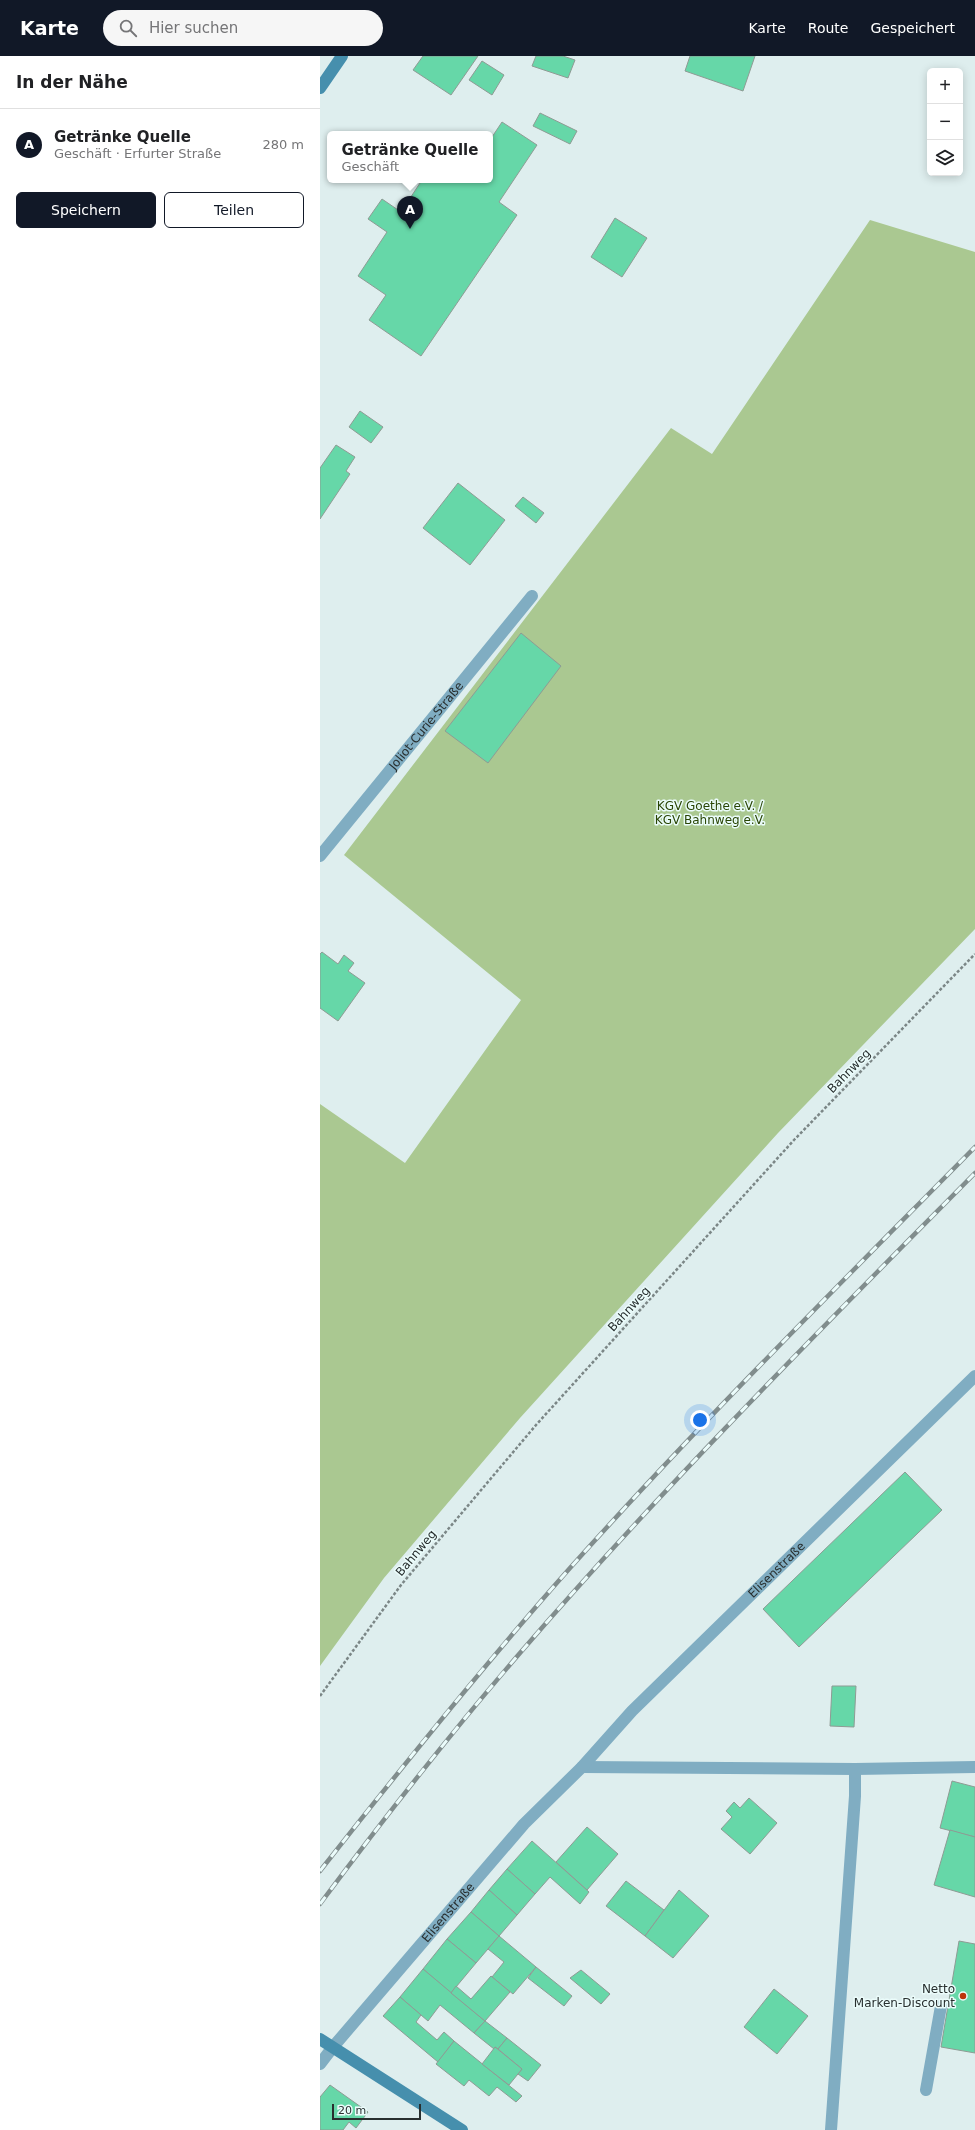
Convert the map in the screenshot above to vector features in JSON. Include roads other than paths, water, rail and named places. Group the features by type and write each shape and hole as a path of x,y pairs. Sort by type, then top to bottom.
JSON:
{"street":[{"path":"320,88 342,56"},
{"name":"Joliot-Curie-Straße","path":"320,856 532,596"},
{"name":"Elisenstraße","path":"320,2064 524,1824 582,1767 632,1711 975,1376"},
{"path":"582,1767 855,1769 975,1767"},
{"path":"831,2130 855,1796 855,1769"},
{"path":"926,2090 941,2006"},
{"path":"320,2039 462,2130"}],"railway":[{"path":"320,1871 443,1718 570,1568 719,1407 975,1147"},
{"path":"320,1904 443,1745 520,1653 575,1591 743,1409 975,1173"}],"place":[{"name":"Getränke Quelle","path":"410,229"},
{"name":"Netto Marken-Discount","path":"963,1996"}],"park label":[{"name":"KGV Goethe e.V. / KGV Bahnweg e.V.","path":"710,813"}]}
